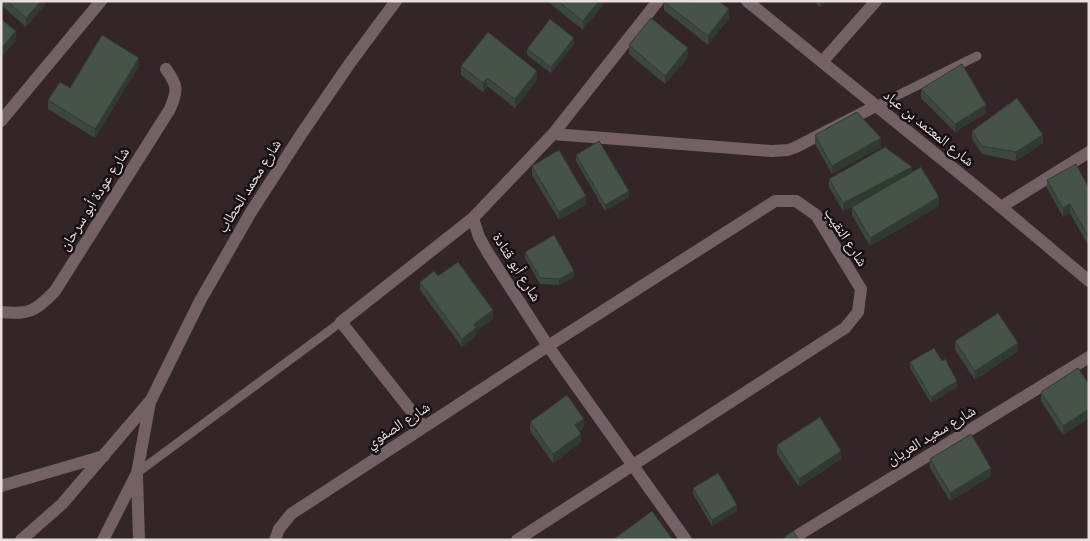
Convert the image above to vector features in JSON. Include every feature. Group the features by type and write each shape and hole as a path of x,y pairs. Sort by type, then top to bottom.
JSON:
{"street":[{"path":"3,114 101,1"},
{"name":"شارع محمد الحطاب","path":"22,540 62,504 151,400 200,301 251,212 350,63 396,1"},
{"path":"424,427 341,322 473,218 552,134 658,1"},
{"name":"شارع المعتمد بن عباد","path":"748,1 1089,281"},
{"path":"822,62 876,1"},
{"name":"شارع عودة أبو سرحان","path":"1,312 24,313 42,305 55,291 170,109 176,94 174,81 166,69"},
{"path":"552,134 788,150 876,106"},
{"path":"1001,207 1089,152"},
{"name":"شارع النقيب","path":"548,346 776,201 796,201 816,215 861,289 858,312 845,328 632,465"},
{"name":"شارع أبو قتادة","path":"473,218 479,237 488,253 548,346 686,540"},
{"name":"شارع الصفوي","path":"275,540 279,529 292,514 548,346"},
{"name":"شارع سعيد العريان","path":"790,540 1089,357"},
{"name":"شارع محمد الحطاب","path":"103,540 137,473 151,400"},
{"path":"1,486 104,456"},
{"path":"517,540 632,465"},
{"path":"137,473 139,540"}],"lane":[{"path":"876,106 977,56"},
{"path":"137,473 341,322"}],"building":[{"path":"7,1 41,1 26,18"},
{"path":"558,1 599,1 583,21"},
{"path":"719,1 729,9 708,36 664,2"},
{"path":"651,18 688,48 665,76 629,45"},
{"path":"1,19 16,31 1,49"},
{"path":"550,19 574,38 551,67 527,49"},
{"path":"488,32 537,71 515,99 487,78 483,83 461,66"},
{"path":"102,35 139,58 95,129 48,100 60,82 70,88"},
{"path":"962,64 986,105 955,124 921,89"},
{"path":"1017,98 1043,135 1016,152 982,146 972,131"},
{"path":"857,112 881,138 832,166 815,135"},
{"path":"599,141 629,191 605,205 576,155"},
{"path":"885,147 912,167 843,203 829,179"},
{"path":"559,150 586,196 559,212 532,166"},
{"path":"1076,164 1089,188 1089,236 1070,204 1063,208 1047,180"},
{"path":"921,167 939,197 870,238 852,207"},
{"path":"554,235 574,271 559,279 540,278 525,252"},
{"path":"458,262 493,310 474,324 476,328 462,339 420,282 434,271 438,276"},
{"path":"998,313 1018,343 975,371 955,341"},
{"path":"934,348 942,361 945,359 957,381 931,397 910,362"},
{"path":"1078,368 1089,384 1089,409 1063,426 1041,392"},
{"path":"567,395 584,419 575,425 581,434 553,454 530,422"},
{"path":"820,417 841,451 799,479 777,445"},
{"path":"971,434 991,468 950,493 930,459"},
{"path":"718,473 737,505 712,520 693,488"},
{"path":"652,511 673,540 614,540 614,539"},
{"path":"793,531 799,540 781,540"}]}
